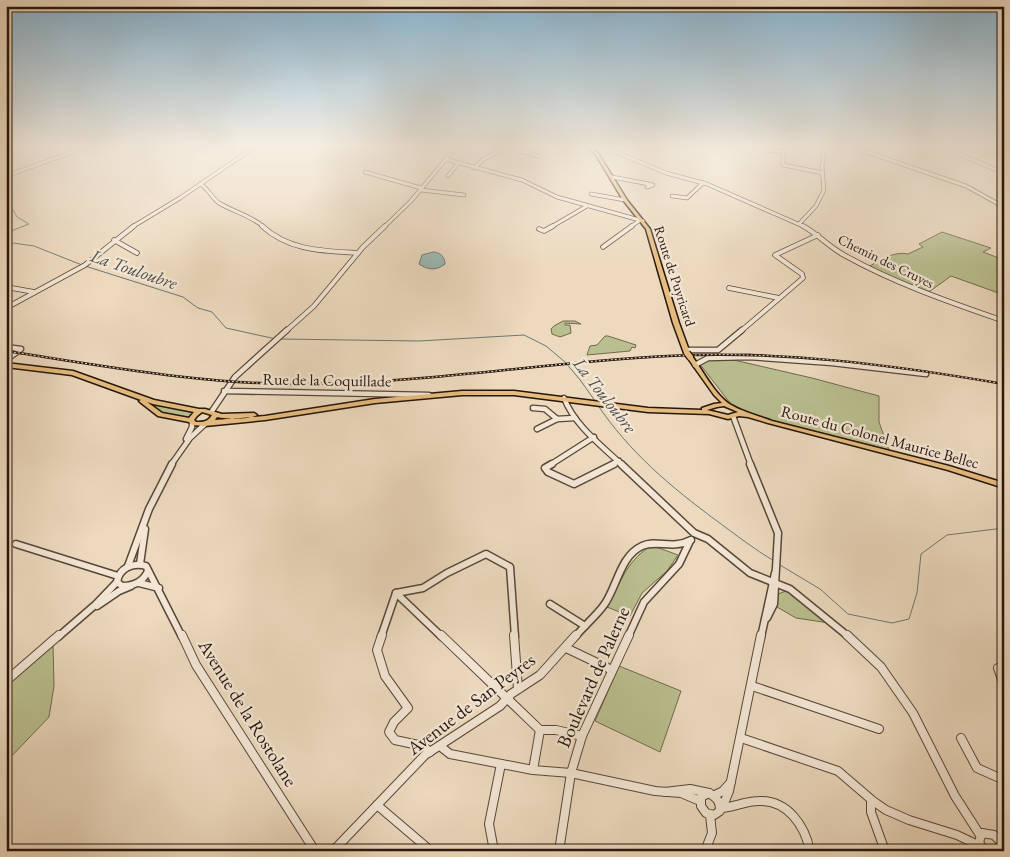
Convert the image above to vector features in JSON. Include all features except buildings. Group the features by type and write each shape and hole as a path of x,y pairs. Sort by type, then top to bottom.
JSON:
{"main road":[{"name":"Route de Puyricard","path":"617,186 625,200 648,229 676,323 688,353 717,394 733,411"},
{"path":"6,365 73,373 159,404 230,416 288,414"},
{"path":"133,395 160,415 191,421 197,425 375,401 430,395 489,392 564,398 654,410 689,411 715,408 733,411"},
{"path":"717,394 715,408 723,417 733,411"},
{"name":"Route du Colonel Maurice Bellec","path":"733,411 949,468 1004,486"},
{"path":"191,421 195,414 208,412"},
{"path":"206,423 212,420 208,412"}],"street":[{"path":"6,308 84,266 114,240 197,186"},
{"path":"204,186 220,203 249,215 264,230 295,247 310,250 358,253"},
{"path":"411,186 464,195"},
{"path":"208,412 229,383 314,306 358,253 406,207 423,186"},
{"path":"534,186 552,195 641,221"},
{"path":"672,196 687,198 700,186"},
{"path":"710,186 799,224 816,206 824,190 824,186"},
{"path":"966,186 1004,207"},
{"path":"591,194 625,200"},
{"path":"539,229 544,231 587,206"},
{"path":"603,247 641,221"},
{"name":"Chemin des Cruyes","path":"799,224 842,254 910,288 1004,321"},
{"path":"688,353 722,348 780,298 803,276 798,270 775,255 818,236"},
{"path":"114,240 137,253"},
{"path":"6,287 34,292"},
{"path":"729,288 780,298"},
{"path":"6,347 21,350 6,360"},
{"path":"695,365 708,358 748,357 832,363 926,374"},
{"path":"208,412 229,383"},
{"name":"Rue de la Coquillade","path":"224,391 430,395"},
{"path":"375,401 377,394"},
{"path":"564,398 575,418 692,537 708,539 750,573 790,589 846,634 881,667 909,707 955,796 982,840"},
{"path":"533,408 545,410 556,419"},
{"path":"440,746 450,754 533,770 571,773 664,793 681,793 700,801 703,810 710,815 718,814 725,801 731,782 764,626 774,604 773,583 778,558 778,533 735,426 733,411"},
{"path":"723,417 735,426"},
{"path":"537,429 556,419 575,418"},
{"path":"6,681 95,605 128,566 158,488 191,431 191,421"},
{"path":"179,453 206,423"},
{"path":"594,438 545,468 548,472 574,484 619,461"},
{"path":"140,564 147,516"},
{"name":"Avenue de San Peyres","path":"333,851 430,752 500,706 507,697 532,680 566,648 604,604 626,560 637,549 651,544 683,546 692,537"},
{"name":"Boulevard de Palerne","path":"560,851 571,773 582,736 644,602 679,564 692,537"},
{"path":"16,544 118,579 122,586 131,586"},
{"path":"396,593 423,588 447,573 486,554 510,567 518,689"},
{"path":"52,640 119,591 139,583 146,577 148,571 146,566 140,564 128,566"},
{"name":"Avenue de la Rostolane","path":"148,571 160,588 196,665 316,851"},
{"path":"139,583 160,588"},
{"path":"396,593 540,730 556,730 582,736"},
{"path":"396,593 377,650 385,676 408,708 394,722 389,732 395,740 423,746 430,752"},
{"path":"550,604 585,626"},
{"path":"566,648 612,670"},
{"path":"998,668 1004,684"},
{"path":"752,686 879,729"},
{"path":"533,770 540,730"},
{"path":"741,738 838,771 871,801 887,811 965,837 982,840 994,835 1004,845"},
{"path":"962,738 977,768 1004,780"},
{"path":"494,851 489,824 502,764"},
{"path":"700,801 701,797 723,791 731,782"},
{"path":"664,793 681,788 712,794 721,806"},
{"path":"721,806 738,806 748,802 765,801 787,810 798,820 808,840 810,851"},
{"path":"871,801 871,812 885,851"},
{"path":"377,806 431,851"},
{"path":"705,851 712,832 710,815"}],"green space":[{"path":"942,232 991,248 983,252 1004,260 1004,295 951,276 926,294 898,282 870,266 888,256 908,254 923,247 919,244"},
{"path":"563,321 575,321 581,324 565,323 565,325 570,325 571,333 560,337 552,334 551,329"},
{"path":"605,336 636,345 635,348 632,347 630,351 587,355 590,346 597,345"},
{"path":"725,358 879,396 879,422 889,450 754,416 730,403 699,363 707,359"},
{"path":"147,401 194,413 189,418 161,414"},
{"path":"649,547 659,548 678,555 667,571 642,593 630,616 607,607 624,574 634,560"},
{"path":"786,591 829,623 796,618 777,607 778,594"},
{"path":"53,644 54,686 49,717 6,762 6,686"},
{"path":"619,666 681,691 660,752 595,721"}],"water":[{"path":"433,252 442,255 445,264 432,269 419,264 422,255"}],"waterway":[{"path":"6,197 17,217 29,224 6,233"},
{"name":"La Touloubre","path":"6,242 34,246 82,265"},
{"name":"La Touloubre","path":"85,266 183,297 198,308 212,312 226,328 276,339"},
{"name":"La Touloubre","path":"280,339 419,341 524,335 546,346 565,362 595,401"},
{"name":"La Touloubre","path":"597,404 623,438 667,482 752,547 774,561"},
{"name":"La Touloubre","path":"780,565 820,589 848,614 892,623 909,619 917,593 921,554 947,535 1004,528"}],"railway":[{"path":"6,351 193,378 268,383 352,383 623,359 668,356 753,355 879,365 1004,384"}]}
